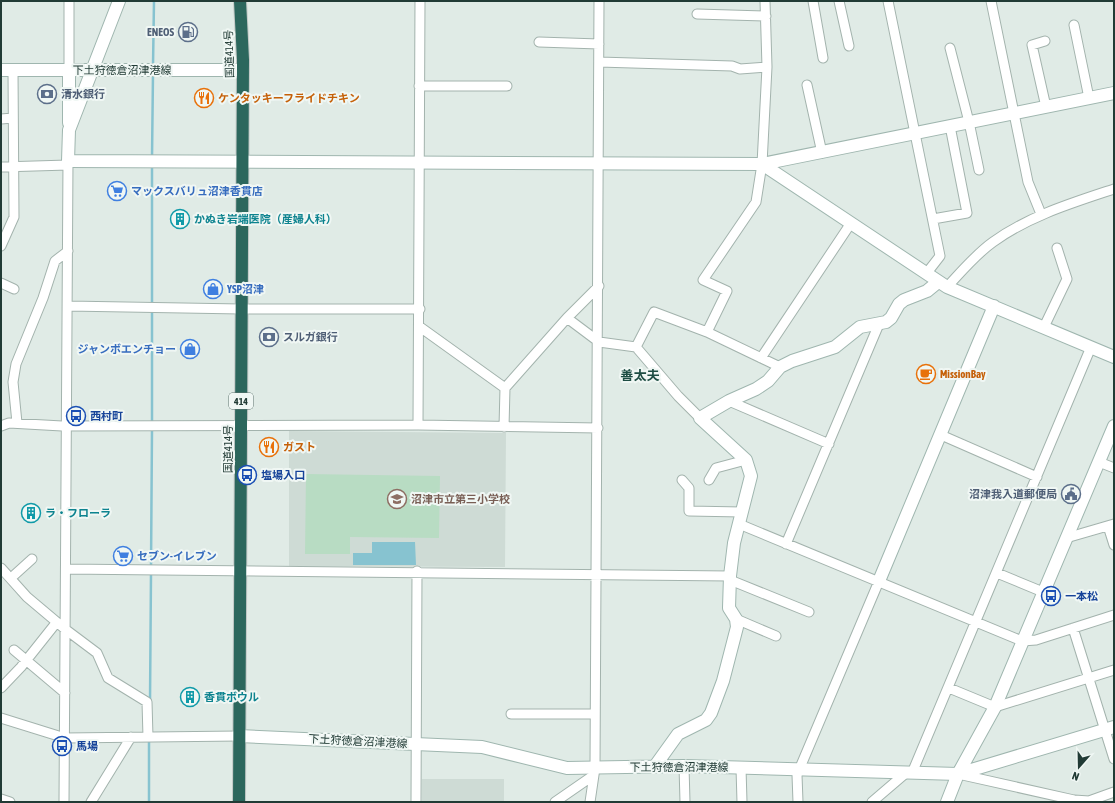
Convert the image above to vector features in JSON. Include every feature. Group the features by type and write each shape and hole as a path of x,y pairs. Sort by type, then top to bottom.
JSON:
{"highway":[{"name":"国道414号","path":"239,802 243,70 240,1"}],"street":[{"path":"64,802 69,1"},
{"path":"69,130 119,1"},
{"path":"418,425 420,327 420,1"},
{"path":"590,802 595,772 599,342 599,1"},
{"path":"707,332 727,291 703,280 756,202 762,164 767,67 766,1"},
{"path":"813,1 823,58"},
{"path":"839,1 849,46"},
{"path":"888,1 940,256 926,274"},
{"path":"991,1 1028,182 1041,214"},
{"path":"697,14 766,16"},
{"path":"1074,25 1089,98"},
{"path":"1045,41 1032,45 1046,107"},
{"path":"539,42 599,44"},
{"path":"950,48 969,122 979,170"},
{"path":"599,62 716,65 732,66 740,69 767,67"},
{"path":"1,244 14,217 13,118 7,70"},
{"name":"下土狩徳倉沼津港線","path":"7,70 243,70"},
{"path":"807,85 822,153"},
{"path":"419,86 507,86"},
{"path":"1,167 68,163 153,162 762,164 1114,93"},
{"path":"1,119 13,118"},
{"path":"933,219 966,213 950,126"},
{"path":"762,164 942,284 1114,357"},
{"path":"700,418 729,401 756,389 768,381 780,367 792,361 835,347 860,327 886,322 891,318 898,304 942,284 992,243 1012,229 1041,214 1114,189"},
{"path":"761,358 851,223"},
{"path":"1044,327 1067,279 1057,248"},
{"path":"17,423 13,390 16,364 43,298 55,260 68,251"},
{"path":"1,283 14,289"},
{"path":"504,426 505,388 567,318 599,286"},
{"path":"68,306 146,306 241,309 420,309"},
{"path":"798,802 797,775 994,306"},
{"path":"636,347 654,312 707,332 780,367"},
{"path":"567,318 599,342 636,347 678,396 746,460 751,476 733,550 729,608 736,620 737,627 723,681 711,713 706,720 678,734 655,766"},
{"path":"786,544 879,324"},
{"path":"420,327 505,388"},
{"path":"872,802 909,772 948,688 1091,347"},
{"path":"729,401 829,444"},
{"path":"1,426 17,423 146,426 418,425 598,428"},
{"path":"947,802 958,774 995,707 1114,426"},
{"path":"941,435 1037,477"},
{"path":"709,480 716,468 746,460"},
{"path":"1099,462 1114,468"},
{"path":"682,480 689,488 689,511 742,512"},
{"path":"739,524 1022,641 1036,640 1114,615"},
{"path":"1066,538 1111,525 1114,545"},
{"path":"11,578 32,559"},
{"path":"1,568 27,597 56,623 97,653 108,678 147,702 148,737"},
{"path":"66,569 596,573 730,578 809,612"},
{"path":"416,802 417,571"},
{"path":"997,573 1043,592"},
{"path":"736,620 776,636"},
{"path":"1,688 56,623"},
{"path":"1073,628 1088,678 1109,728 1114,759"},
{"path":"14,650 65,693"},
{"path":"948,688 995,707 1114,670"},
{"path":"511,714 595,714"},
{"path":"1,718 50,735 65,738 239,736"},
{"name":"下土狩徳倉沼津港線","path":"239,736 482,747 561,768 595,772 655,766 684,766 958,774 1109,728"},
{"path":"91,802 131,737"},
{"path":"684,766 685,802"},
{"path":"741,768 742,802"},
{"path":"555,802 595,772"},
{"path":"958,774 1074,800 1089,801 1114,792"},
{"path":"1,799 10,802"}],"shaded area":[{"name":"沼津市立第三小学校","path":"289,431 506,433 505,567 289,566"},
{"path":"422,779 504,779 504,802 422,801"}],"green space":[{"path":"306,474 440,476 439,538 350,537 350,554 305,554"}],"water":[{"path":"372,542 415,542 416,565 353,565 353,553 372,553"}],"waterway":[{"path":"153,66 154,1"},
{"path":"152,158 153,73"},
{"path":"152,165 152,424"},
{"path":"151,568 152,429"},
{"path":"150,702 151,573"},
{"path":"149,739 149,802"}],"place":[{"name":"ENEOS","path":"188,32"},
{"name":"清水銀行","path":"47,94"},
{"name":"ケンタッキーフライドチキン","path":"204,98"},
{"name":"マックスバリュ沼津香貫店","path":"117,191"},
{"name":"かぬき岩端医院（産婦人科）","path":"180,219"},
{"name":"YSP沼津","path":"213,289"},
{"name":"スルガ銀行","path":"269,337"},
{"name":"ジャンボエンチョー","path":"190,349"},
{"name":"MissionBay","path":"926,374"},
{"name":"西村町","path":"76,416"},
{"name":"ガスト","path":"269,447"},
{"name":"塩場入口","path":"247,475"},
{"name":"沼津我入道郵便局","path":"1071,494"},
{"name":"沼津市立第三小学校","path":"397,499"},
{"name":"ラ・フローラ","path":"31,513"},
{"name":"セブン-イレブン","path":"123,556"},
{"name":"一本松","path":"1051,596"},
{"name":"香貫ボウル","path":"190,697"},
{"name":"馬場","path":"62,746"}],"district":[{"name":"善太夫","path":"640,375"}]}
